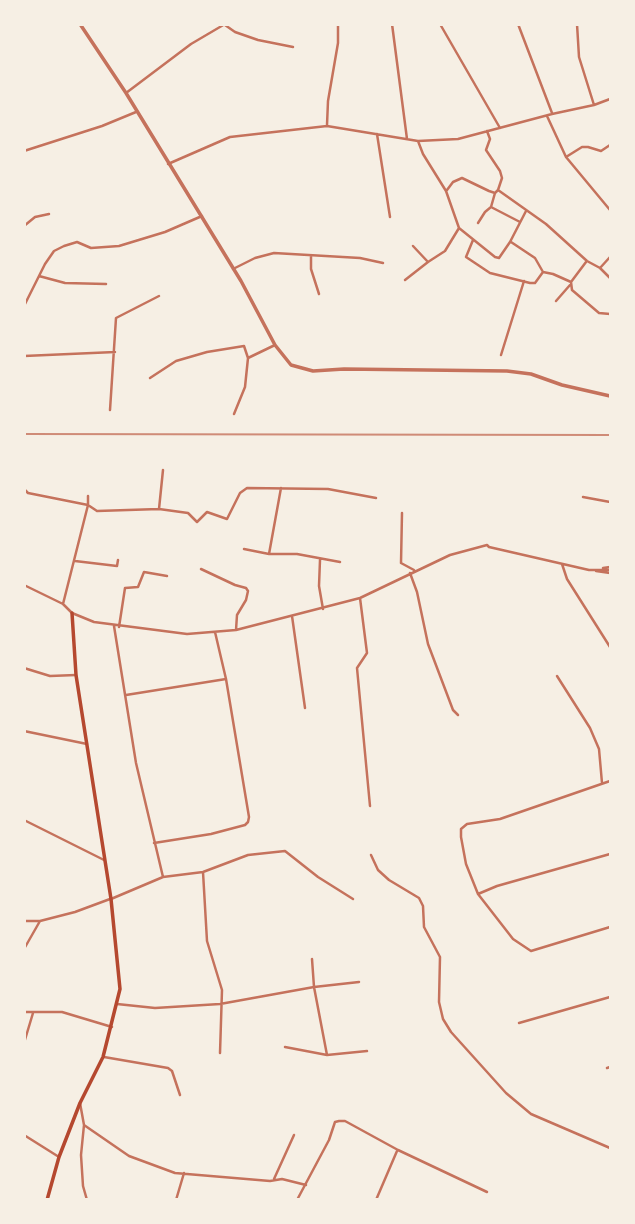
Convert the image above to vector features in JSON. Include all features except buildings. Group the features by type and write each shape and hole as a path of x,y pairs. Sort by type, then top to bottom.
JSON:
{"main road":[{"path":"47,1199 59,1157 80,1103 103,1056 120,989 120,969 76,675 72,613"}],"street":[{"path":"80,24 202,216 275,345 291,365 313,371 508,371 531,374 562,385 611,396"},
{"path":"327,126 338,24"},
{"path":"392,24 407,139"},
{"path":"440,24 500,129"},
{"path":"518,24 552,114"},
{"path":"577,24 579,57 594,105"},
{"path":"126,93 191,44 225,25 235,32 258,40 293,47"},
{"path":"168,164 230,137 327,126 418,141 458,139 611,99"},
{"path":"24,151 136,112"},
{"path":"547,116 566,157 611,210"},
{"path":"478,223 491,207 502,178 486,150 490,139 487,131"},
{"path":"377,134 390,218"},
{"path":"418,141 446,191 459,228 495,257 499,258 510,242 526,211"},
{"path":"566,157 582,148 601,151 611,145"},
{"path":"446,191 453,182 462,178 496,192 559,234 587,261 611,278"},
{"path":"491,207 520,222"},
{"path":"24,226 35,217 49,214"},
{"path":"24,306 54,251 77,242 90,248 119,246 165,232 202,216"},
{"path":"405,280 445,251 459,228"},
{"path":"473,240 467,259 490,273 535,283 543,272"},
{"path":"510,242 535,258 543,272"},
{"path":"413,246 428,262"},
{"path":"233,270 255,258 274,253 360,258 383,263"},
{"path":"312,256 311,270 319,294"},
{"path":"600,268 611,257"},
{"path":"556,301 587,261"},
{"path":"543,272 556,274 570,284 577,297 599,313 611,314"},
{"path":"39,276 65,283 106,284"},
{"path":"501,355 524,281"},
{"path":"110,410 116,318 159,296"},
{"path":"248,358 275,345"},
{"path":"150,378 176,361 207,352 244,346 248,358 245,387 234,414"},
{"path":"24,356 115,352"},
{"path":"159,509 163,470"},
{"path":"269,554 281,487"},
{"path":"24,489 29,493 88,505 97,511 159,509 188,513 197,522 207,512 227,519 240,494 247,488 328,489 376,498"},
{"path":"63,604 88,496"},
{"path":"583,497 611,502"},
{"path":"402,513 401,563 414,570"},
{"path":"24,585 63,604 72,613 94,622 178,634 236,630 360,598 450,555 488,545 589,570 611,570"},
{"path":"244,549 269,554 298,554 340,562"},
{"path":"320,559 319,586 323,608"},
{"path":"75,561 117,566 118,560"},
{"path":"562,564 567,579 611,647"},
{"path":"201,569 248,591 237,615 236,630"},
{"path":"163,877 136,763 117,626 125,588 138,587 144,572 167,576"},
{"path":"410,573 417,592 428,644 453,710 458,715"},
{"path":"360,598 368,653 357,668 370,806"},
{"path":"292,616 305,708"},
{"path":"154,843 211,834 248,822 226,679 215,632"},
{"path":"24,668 50,676 76,675"},
{"path":"557,676 590,728 599,749 602,783"},
{"path":"125,695 226,679"},
{"path":"24,731 87,744"},
{"path":"611,781 500,819 467,824 461,829 466,864 478,894 513,939 531,951 611,927"},
{"path":"24,820 104,860"},
{"path":"24,921 40,921 75,912 163,877 203,872 248,855 285,851 318,877 353,899"},
{"path":"478,894 497,886 611,854"},
{"path":"371,855 378,870 419,898 423,906 424,927 440,957 439,1002 443,1019 451,1032 506,1093 531,1114 611,1148"},
{"path":"203,872 207,941 220,983 220,1053"},
{"path":"24,949 40,921"},
{"path":"312,960 327,1055"},
{"path":"117,1004 155,1008 220,1004 314,986 359,982"},
{"path":"519,1023 611,997"},
{"path":"24,1012 62,1012 112,1027"},
{"path":"24,1044 33,1013"},
{"path":"285,1047 327,1055 367,1051"},
{"path":"103,1056 167,1068 172,1071 180,1095"},
{"path":"80,1103 83,1125 81,1165 83,1186 88,1199"},
{"path":"297,1199 329,1140 335,1122 345,1121 398,1150 488,1192"},
{"path":"83,1125 129,1156 175,1173 274,1181 282,1179 306,1185"},
{"path":"24,1135 59,1157"},
{"path":"274,1181 294,1135"},
{"path":"376,1199 398,1150"},
{"path":"176,1199 184,1173"}],"railway":[{"path":"24,434 610,435"}]}
